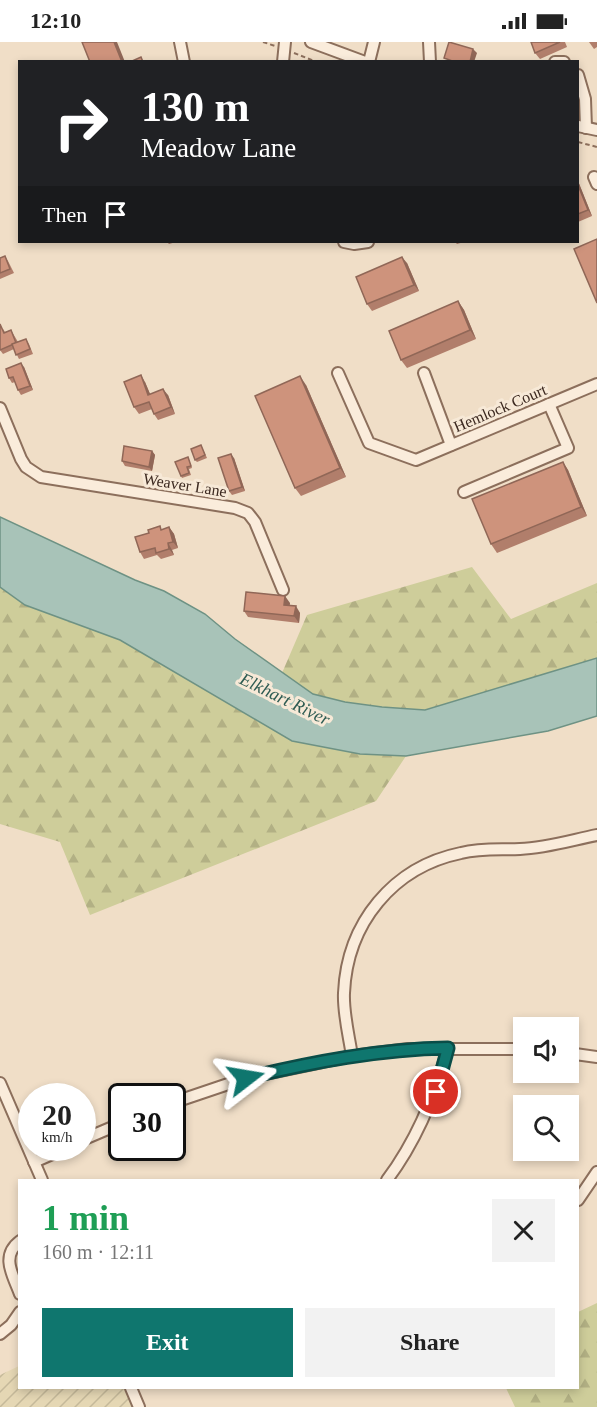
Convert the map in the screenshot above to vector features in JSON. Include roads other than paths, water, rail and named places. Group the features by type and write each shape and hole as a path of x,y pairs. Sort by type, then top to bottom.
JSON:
{"street":[{"path":"180,42 184,60"},
{"path":"284,60 285,42"},
{"path":"311,42 361,60"},
{"path":"368,60 374,42"},
{"path":"429,42 430,60"},
{"path":"579,78 585,99 587,128"},
{"name":"Hemlock Court","path":"338,373 369,443 416,460 597,384"},
{"path":"424,374 451,445"},
{"path":"465,492 568,448 549,404"},
{"name":"Weaver Lane","path":"0,408 21,459 33,473 49,480 236,508 248,513 255,522 284,590"},
{"path":"352,1056 344,996 345,972 350,950 367,916 381,898 415,870 436,860 460,853 483,849 538,847 597,835"},
{"path":"186,1098 246,1078 352,1056 408,1048 513,1049"},
{"path":"388,1179 425,1118 436,1092 448,1048"},
{"path":"579,1055 597,1057"},
{"path":"0,1083 42,1179"},
{"path":"579,1199 597,1172"},
{"path":"18,1244 12,1248 8,1256 8,1264 18,1289"},
{"path":"0,1334 18,1315"},
{"path":"131,1389 139,1407"}],"water":[{"name":"Elkhart River","path":"0,517 135,580 164,591 205,614 235,639 313,694 345,702 425,710 597,658 597,716 548,731 406,756 360,754 292,741 120,640 25,605 0,587"}]}
